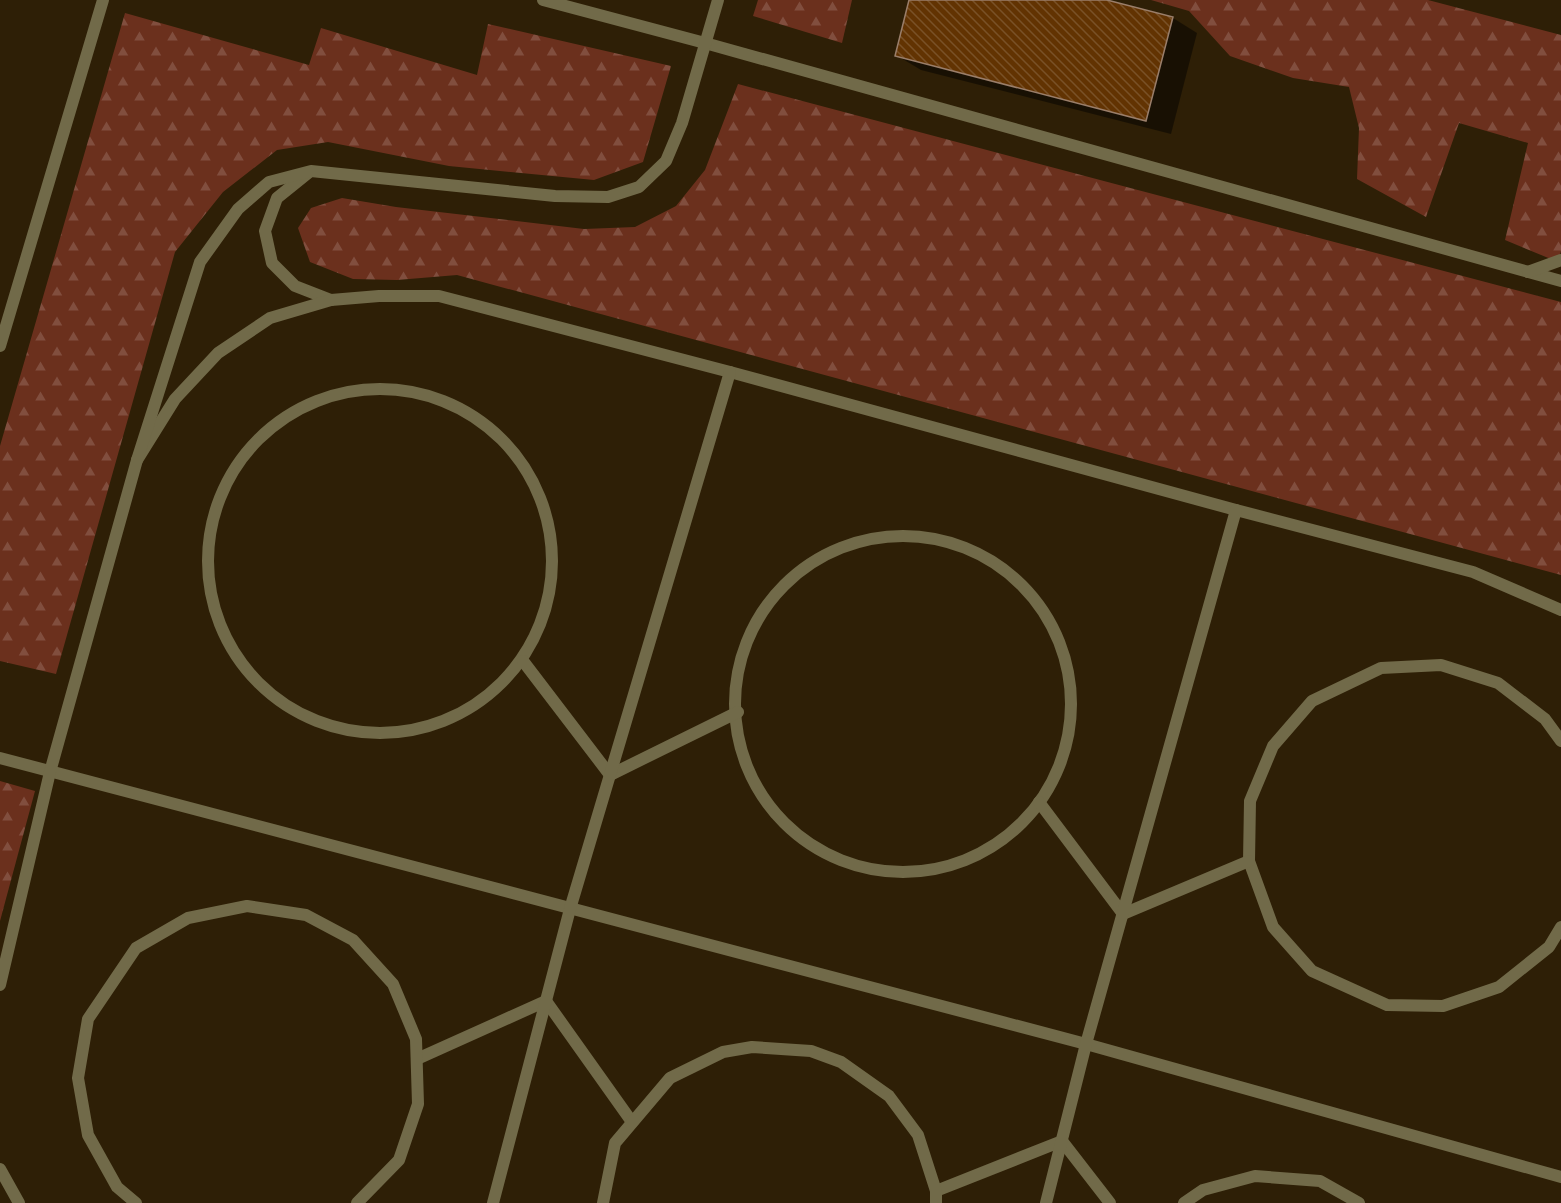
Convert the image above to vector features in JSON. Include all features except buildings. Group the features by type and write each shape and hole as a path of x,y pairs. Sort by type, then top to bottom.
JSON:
{"lane":[{"path":"0,346 103,0"},
{"path":"543,0 1561,280"},
{"path":"0,985 50,772 137,460 200,262 238,209 269,182 311,171 555,196 608,197 639,187 666,160 682,123 718,0"},
{"path":"311,171 277,198 265,231 272,263 295,286 331,300"},
{"path":"1528,272 1561,260"},
{"path":"137,460 175,399 218,353 270,318 331,300 379,296 439,296 1473,572 1561,610"},
{"path":"493,1203 570,909 730,372"},
{"path":"369,387 429,394 483,420 533,476 552,533 549,606 523,661 479,704 420,731 359,734 291,711 245,672 211,604 207,544 233,470 273,424 326,396 358,389 369,387"},
{"path":"1046,1203 1086,1044 1236,510"},
{"path":"912,533 970,546 1011,571 1052,621 1073,703 1055,781 1019,828 954,867 874,873 819,853 784,827 739,753 738,712 736,670 757,615 786,580 836,547 912,533"},
{"path":"523,661 610,776"},
{"path":"1561,741 1545,719 1497,683 1441,665 1381,668 1312,701 1272,746 1250,801 1249,861 1273,927 1312,971 1387,1005 1443,1006 1499,987 1549,947 1561,927"},
{"path":"610,776 738,712"},
{"path":"0,759 1086,1044 1561,1177"},
{"path":"1039,802 1123,915"},
{"path":"1123,915 1249,861"},
{"path":"136,1203 117,1187 88,1135 78,1078 88,1019 136,948 188,918 248,906 306,915 353,940 393,984 416,1039 418,1104 399,1160 357,1203"},
{"path":"417,1059 546,1001"},
{"path":"546,1001 632,1122"},
{"path":"603,1203 615,1143 670,1078 723,1052 752,1047 811,1051 841,1062 889,1096 918,1135 936,1197 1062,1141"},
{"path":"1062,1141 1110,1203"},
{"path":"0,1169 19,1203"},
{"path":"1184,1203 1203,1190 1255,1176 1320,1181 1359,1203"}],"green space":[{"path":"758,0 852,0 842,43 753,16"},
{"path":"1151,0 1428,0 1561,35 1561,251 1558,262 1505,240 1528,143 1459,123 1426,217 1357,179 1359,128 1349,87 1293,78 1230,56 1189,11"},
{"path":"125,13 309,65 321,28 477,75 488,24 671,66 643,162 594,180 449,166 328,142 277,150 223,192 175,252 56,674 0,661 0,446"},
{"path":"738,84 1561,302 1561,575 457,275 397,280 353,279 310,262 298,228 311,208 342,198 396,207 584,229 635,227 676,206 705,170"},
{"path":"0,781 35,791 0,921"}]}
